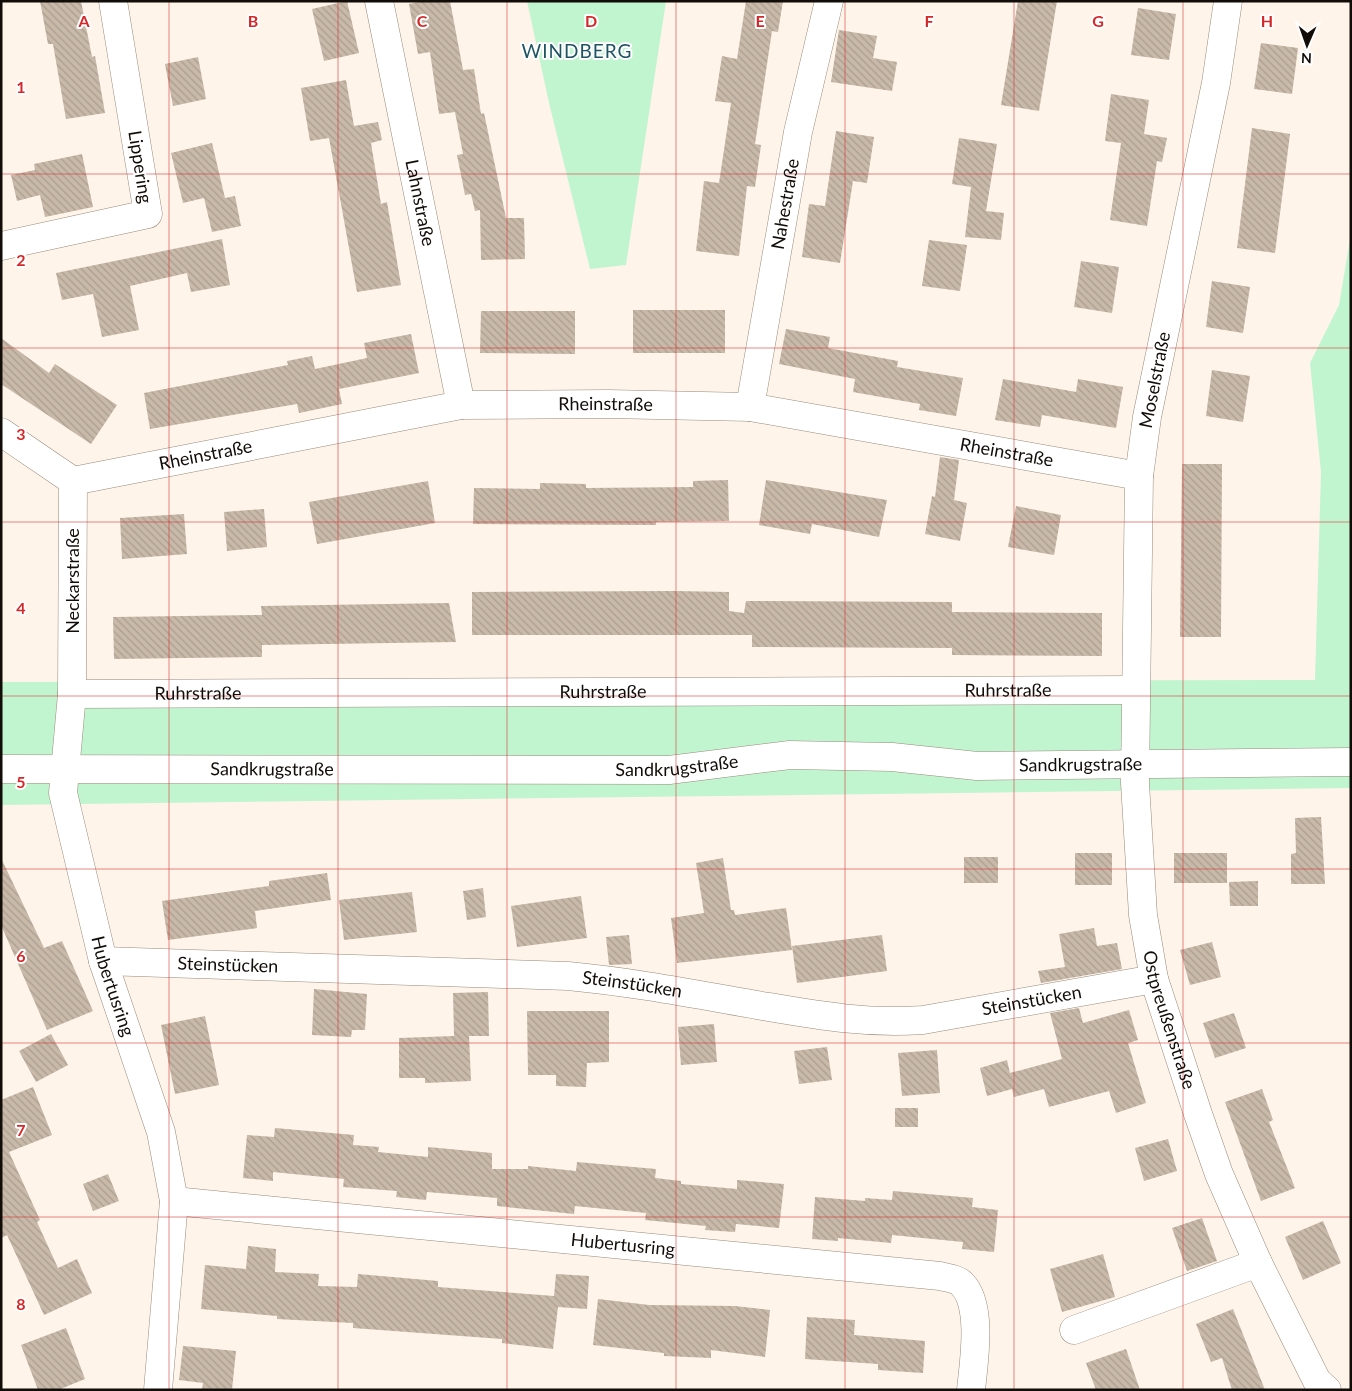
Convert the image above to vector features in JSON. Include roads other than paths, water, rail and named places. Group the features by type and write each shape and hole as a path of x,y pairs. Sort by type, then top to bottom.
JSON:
{"street":[{"name":"Lippering","path":"1,246 148,214 113,1"},
{"name":"Lahnstraße","path":"380,1 461,405"},
{"name":"Nahestraße","path":"750,407 798,132 829,1"},
{"name":"Moselstraße","path":"1135,764 1139,476 1147,417 1216,83 1228,1"},
{"name":"Rheinstraße","path":"73,481 461,405 608,404 750,407 1139,476"},
{"path":"1,432 73,481"},
{"name":"Neckarstraße","path":"65,768 72,694 73,481"},
{"name":"Ruhrstraße","path":"72,694 1135,690"},
{"name":"Sandkrugstraße","path":"1,769 669,770 790,755 892,757 977,766 1351,762"},
{"name":"Ostpreußenstraße","path":"1135,764 1143,915 1154,979 1216,1165 1258,1263 1317,1381 1327,1390"},
{"name":"Hubertusring","path":"65,768 63,793 103,961 161,1132 174,1201 158,1390"},
{"name":"Steinstücken","path":"103,961 568,976 610,980 840,1019 884,1022 923,1020 1154,979"},
{"name":"Hubertusring","path":"174,1201 940,1276 961,1282 970,1294 974,1308 971,1390"},
{"path":"1074,1330 1258,1263"}],"district":[{"name":"WINDBERG","path":"577,51"}]}
